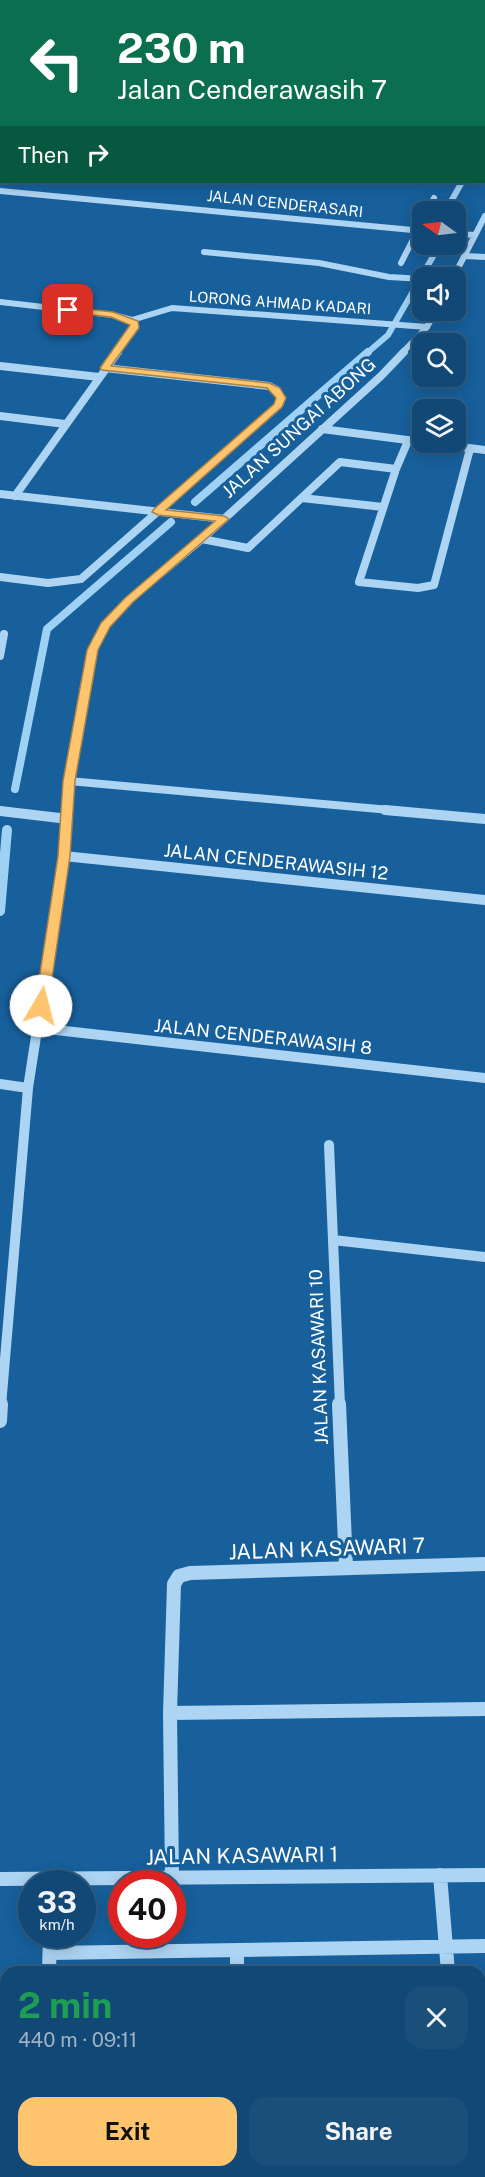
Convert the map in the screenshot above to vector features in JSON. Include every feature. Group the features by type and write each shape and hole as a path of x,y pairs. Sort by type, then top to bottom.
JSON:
{"street":[{"name":"JALAN CENDERASARI","path":"0,192 412,229"},
{"path":"459,267 485,216"},
{"path":"466,235 476,236"},
{"path":"401,263 412,245"},
{"path":"204,252 319,263 412,278"},
{"path":"465,256 485,257"},
{"path":"0,302 113,315 132,320 135,328 15,496"},
{"name":"LORONG AHMAD KADARI","path":"132,320 172,308 427,327"},
{"name":"JALAN SUNGAI ABONG","path":"0,1420 5,1309 28,1089 64,856 69,781 92,650 105,626 129,600 202,539 406,352 430,321"},
{"path":"0,366 99,376"},
{"path":"0,577 66,582 81,579 91,573 279,405 281,398 277,390 269,386 105,368"},
{"path":"0,416 65,424"},
{"path":"322,429 485,450"},
{"path":"408,441 396,469 359,582 418,588 434,585 470,449"},
{"path":"202,539 248,549 340,462 396,469"},
{"path":"0,494 224,519"},
{"path":"302,498 383,507"},
{"path":"0,656 4,634"},
{"path":"69,781 485,819"},
{"path":"0,811 68,819"},
{"name":"JALAN CENDERAWASIH 12","path":"64,856 485,900"},
{"name":"JALAN CENDERAWASIH 8","path":"38,1028 485,1078"},
{"path":"0,1084 28,1089"},
{"name":"JALAN KASAWARI 10","path":"329,1144 346,1568"},
{"path":"333,1240 485,1257"},
{"name":"JALAN KASAWARI 7","path":"170,1713 174,1584 179,1576 190,1573 485,1564"},
{"path":"172,1870 170,1713 485,1709"},
{"path":"440,1875 448,1966"},
{"name":"JALAN KASAWARI 1","path":"186,1878 485,1875"},
{"name":"JALAN KASAWARI 1","path":"0,1880 18,1881"},
{"path":"50,1953 485,1946"},
{"path":"49,1966 50,1948"},
{"path":"237,1950 237,1966"}],"waterway":[{"path":"451,201 461,183"},
{"path":"367,353 388,335 434,255"},
{"path":"195,502 368,352"},
{"path":"15,789 47,629 171,522"},
{"path":"0,911 7,830"}],"route":[{"path":"41,1006 64,856 69,781 92,650 105,626 129,600 224,519 158,512 279,405 281,398 277,390 269,386 246,382 105,368 135,328 135,323 124,317 68,310"}]}
